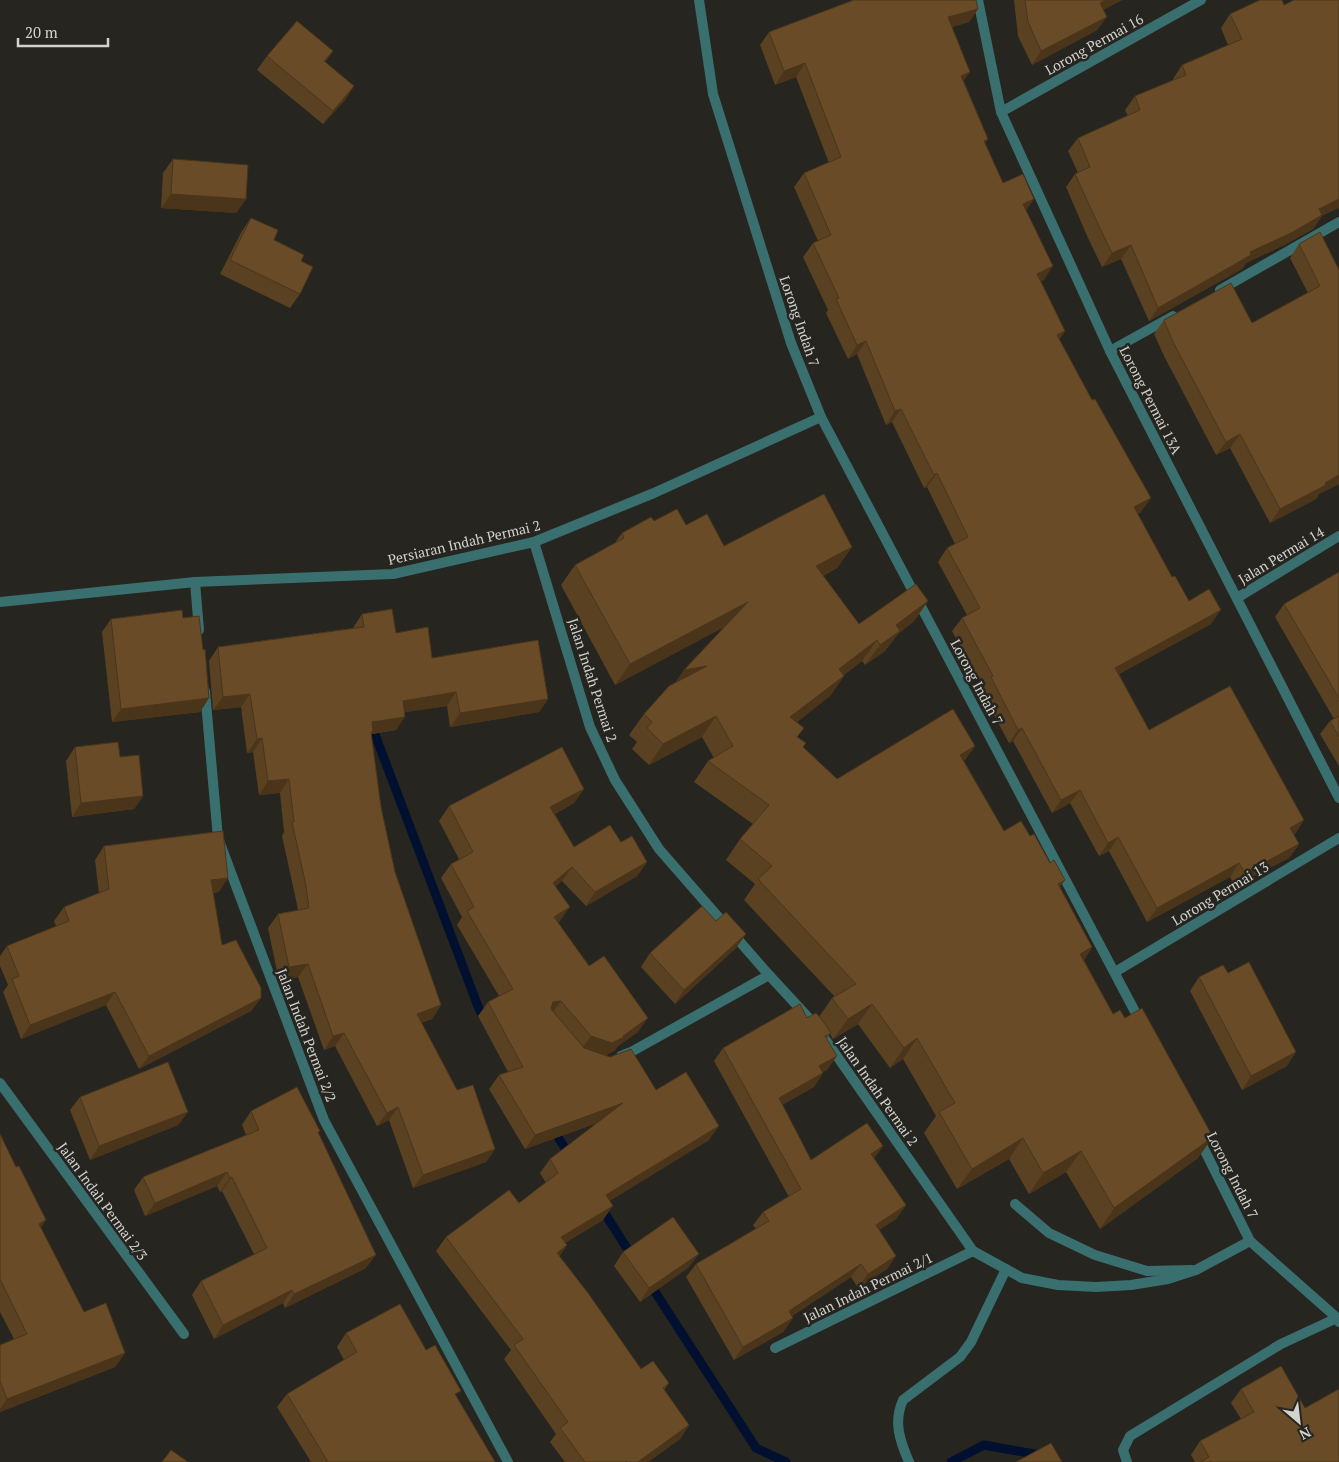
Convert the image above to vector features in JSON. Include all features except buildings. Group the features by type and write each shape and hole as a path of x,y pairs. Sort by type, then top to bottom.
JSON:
{"street":[{"name":"Lorong Indah 7","path":"699,0 713,94 791,342 820,418 1146,1032"},
{"name":"Lorong Permai 13A","path":"978,0 1001,112 1110,351 1339,798"},
{"name":"Lorong Permai 16","path":"1001,112 1201,0"},
{"path":"1211,295 1339,222"},
{"path":"1110,351 1185,309"},
{"name":"Persiaran Indah Permai 2","path":"0,602 195,582 393,574 534,542 654,493 820,418"},
{"name":"Jalan Permai 14","path":"1237,598 1339,536"},
{"name":"Jalan Indah Permai 2","path":"534,542 590,727 615,780 659,849 818,1029 973,1251 1022,1278 1049,1283 1096,1287 1131,1285 1168,1279 1196,1270 1250,1240"},
{"path":"195,582 200,641"},
{"name":"Jalan Indah Permai 2/2","path":"204,680 218,838 324,1120 508,1462"},
{"name":"Lorong Permai 13","path":"1115,972 1339,838"},
{"path":"609,1061 631,1052 769,975"},
{"name":"Jalan Indah Permai 2/3","path":"0,1083 184,1334"},
{"name":"Lorong Indah 7","path":"1194,1128 1250,1240 1338,1320"},
{"path":"1015,1204 1049,1233 1095,1255 1147,1271 1196,1270"},
{"name":"Jalan Indah Permai 2/1","path":"775,1348 973,1251"},
{"path":"908,1459 900,1441 897,1421 902,1400 960,1357 971,1342 1006,1269"},
{"path":"1127,1462 1123,1450 1130,1436 1281,1344 1338,1320"}],"waterway":[{"path":"371,724 479,1009 487,1022"},
{"path":"553,1129 571,1158"},
{"path":"601,1207 633,1258"},
{"path":"648,1281 756,1448 786,1462"},
{"path":"951,1462 984,1445 1051,1457 1055,1462"}]}
